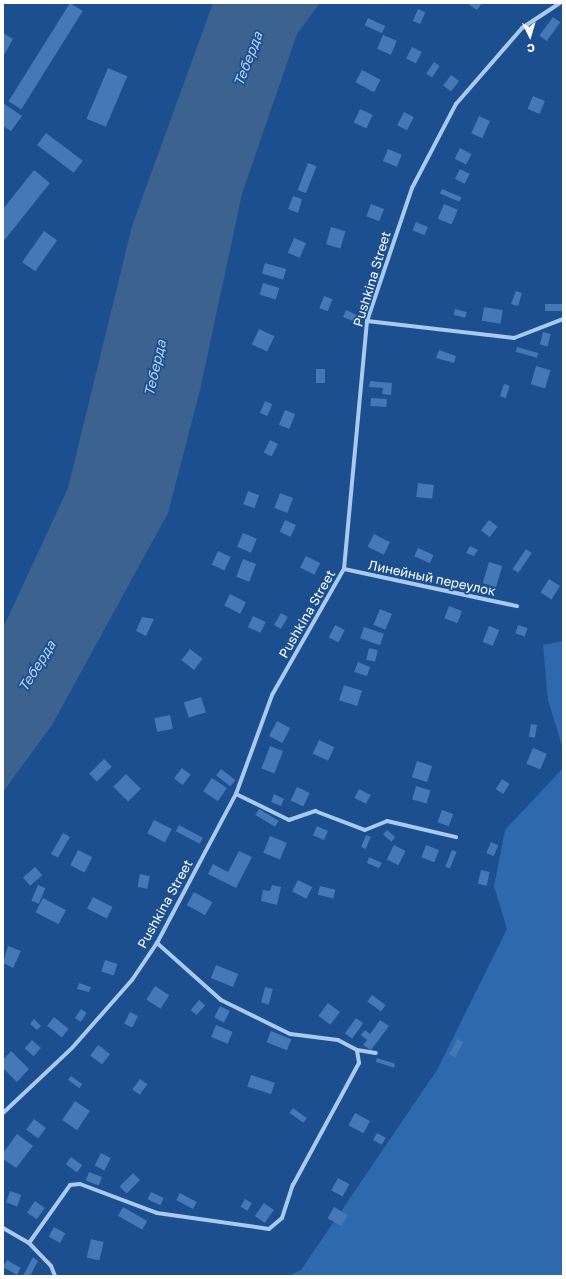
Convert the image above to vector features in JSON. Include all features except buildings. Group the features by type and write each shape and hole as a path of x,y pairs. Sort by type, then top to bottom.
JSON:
{"street":[{"path":"559,3 563,6"},
{"name":"Pushkina Street","path":"3,1113 72,1048 132,980 156,943 236,794 272,695 344,569 367,321 412,188 456,104 522,28 559,3"},
{"path":"367,321 514,338 563,319"},
{"name":"Линейный переулок","path":"344,569 517,606"},
{"path":"236,794 289,820 315,811 365,830 387,821 456,837"},
{"path":"156,943 221,1000 290,1034 338,1040 357,1050 376,1053"},
{"path":"29,1243 70,1185 80,1184 157,1213 269,1229 282,1218 294,1185 359,1063 357,1050"},
{"path":"3,1228 29,1243 51,1266 55,1276"}],"shaded area":[{"path":"563,641 563,749 548,700 543,645"},
{"path":"563,768 563,1276 288,1276 301,1270 437,1070 507,929 494,886 505,830"}],"water":[{"name":"Теберда","path":"213,3 320,3 297,34 242,194 200,390 168,513 52,725 3,792 3,628 68,488 132,226"}]}
